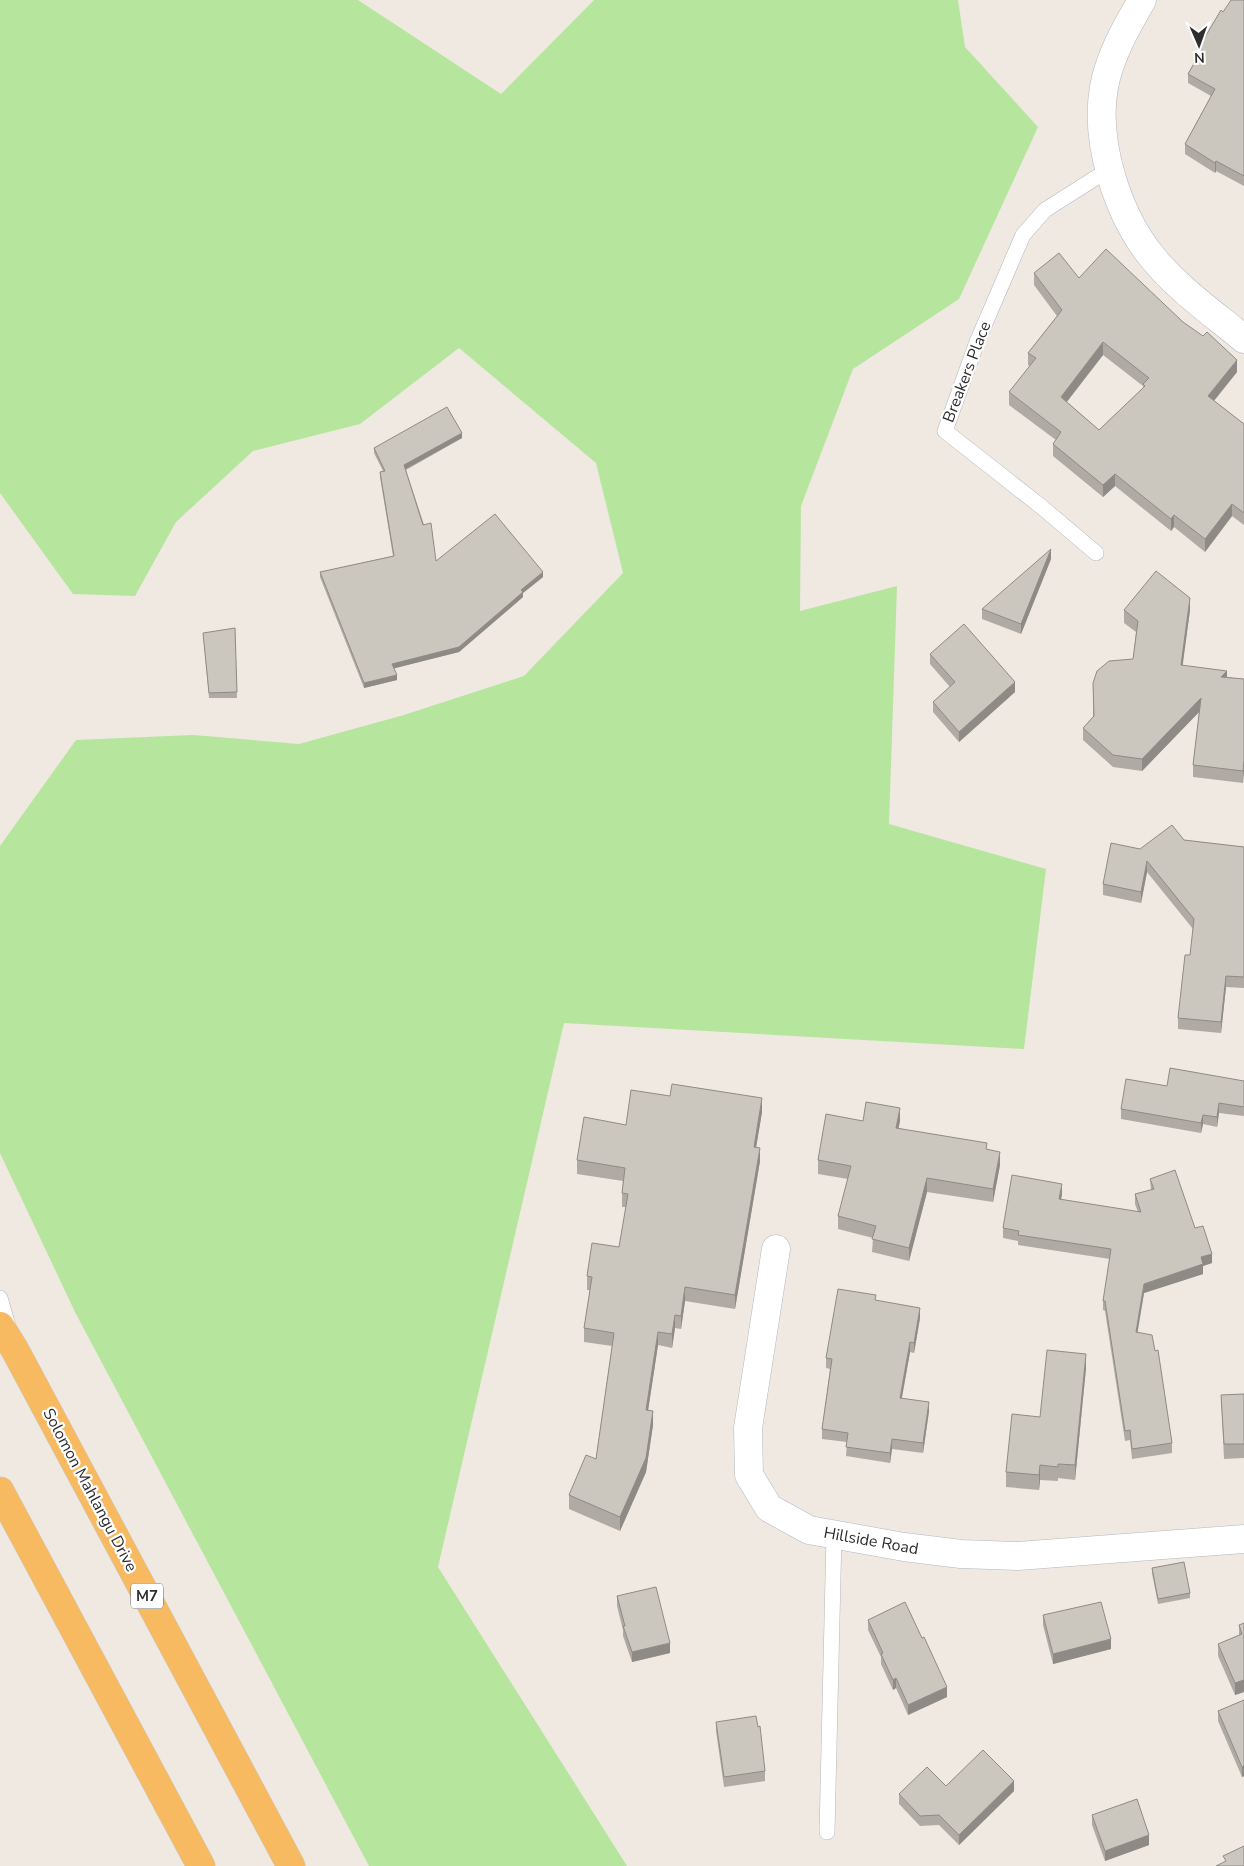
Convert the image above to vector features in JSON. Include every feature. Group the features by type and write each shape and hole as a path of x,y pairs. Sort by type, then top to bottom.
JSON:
{"highway":[{"name":"Solomon Mahlangu Drive","path":"0,1326 15,1350 291,1866"},
{"path":"0,1491 201,1866"}],"street":[{"path":"1142,0 1118,43 1104,87 1103,128 1108,170 1133,231 1153,259 1178,283 1244,339"},
{"name":"Hillside Road","path":"776,1249 748,1428 749,1475 769,1508 809,1530 904,1548 952,1553 1018,1556 1244,1539"}],"lane":[{"name":"Breakers Place","path":"1096,552 945,431 977,342 1023,235 1045,210 1108,170"},
{"path":"0,1298 15,1350"},
{"path":"827,1832 834,1535"}],"green space":[{"path":"0,0 358,0 501,94 594,0 958,0 965,47 1038,127 959,299 853,369 801,506 800,611 897,586 889,824 1046,869 1024,1049 564,1023 438,1567 627,1866 369,1866 75,1312 0,1153 0,846 76,740 193,735 299,744 404,715 524,676 623,573 596,463 459,348 360,424 253,451 176,522 135,596 73,594 0,493"}],"building":[{"path":"1231,0 1244,0 1244,176 1216,161 1215,163 1185,144 1215,89 1188,74 1201,51 1198,49 1221,10 1223,12"},
{"path":"1106,249 1183,322 1203,336 1207,332 1237,360 1208,396 1244,424 1244,513 1232,504 1205,539 1174,515 1171,519 1115,474 1103,485 1053,444 1061,432 1009,392 1036,358 1028,353 1062,310 1034,273 1059,253 1079,278","holes":["1103,342 1149,378 1143,384 1145,386 1099,430 1061,397"]},
{"path":"447,407 462,433 404,465 423,525 431,523 436,561 495,514 543,572 521,590 523,592 459,647 392,664 397,675 364,683 320,572 394,556 380,472 385,471 374,448"},
{"path":"1051,549 1021,624 982,609"},
{"path":"1156,571 1190,598 1181,665 1227,671 1221,677 1244,679 1243,771 1193,765 1201,698 1142,759 1113,755 1083,728 1094,716 1093,683 1097,671 1109,661 1133,659 1138,621 1124,610"},
{"path":"964,624 1015,682 959,732 933,702 955,682 930,654"},
{"path":"235,628 237,692 209,693 203,633"},
{"path":"1172,825 1184,840 1244,847 1244,977 1226,976 1221,1022 1178,1018 1185,955 1190,955 1194,919 1147,861 1141,892 1103,884 1111,843 1140,849"},
{"path":"1170,1068 1244,1081 1244,1107 1219,1103 1217,1117 1203,1115 1201,1123 1121,1109 1126,1079 1167,1086"},
{"path":"672,1084 762,1098 754,1147 760,1148 735,1295 685,1287 681,1316 675,1315 672,1334 658,1332 646,1410 653,1411 646,1458 620,1517 569,1495 586,1455 596,1459 614,1333 584,1328 592,1277 587,1276 592,1243 619,1247 628,1194 622,1193 625,1168 577,1160 584,1117 626,1125 631,1090 670,1096"},
{"path":"866,1102 900,1108 896,1128 987,1143 986,1149 1000,1152 993,1189 927,1178 909,1248 872,1239 876,1226 838,1216 851,1166 818,1160 826,1114 863,1121"},
{"path":"1175,1170 1195,1228 1203,1226 1212,1254 1201,1257 1203,1264 1144,1284 1136,1332 1152,1335 1155,1351 1158,1350 1172,1443 1132,1449 1130,1430 1125,1431 1105,1301 1103,1301 1111,1249 1018,1235 1019,1231 1003,1228 1012,1175 1062,1184 1059,1199 1141,1212 1135,1194 1154,1189 1150,1179"},
{"path":"838,1289 876,1295 875,1300 920,1308 914,1343 910,1342 900,1398 929,1402 923,1443 892,1439 890,1453 846,1447 848,1433 822,1429 832,1359 826,1358"},
{"path":"1047,1350 1086,1354 1075,1465 1058,1464 1058,1467 1040,1465 1039,1475 1006,1472 1012,1414 1040,1417"},
{"path":"1244,1394 1244,1444 1224,1444 1221,1395"},
{"path":"1184,1562 1190,1593 1158,1599 1152,1568"},
{"path":"656,1587 670,1643 632,1652 623,1626 625,1626 617,1596"},
{"path":"905,1602 922,1638 924,1637 947,1687 908,1705 896,1678 893,1680 868,1620"},
{"path":"1101,1602 1111,1639 1053,1654 1043,1615"},
{"path":"1244,1623 1244,1680 1235,1683 1218,1644 1242,1634 1239,1625"},
{"path":"1244,1700 1244,1766 1242,1767 1218,1711"},
{"path":"756,1716 758,1727 760,1726 765,1771 724,1777 716,1722"},
{"path":"983,1750 1014,1781 959,1835 939,1815 920,1816 899,1794 927,1767 946,1786"},
{"path":"1137,1799 1149,1835 1105,1851 1092,1815"},
{"path":"1244,1846 1244,1866 1216,1866 1226,1861 1223,1856"}]}
